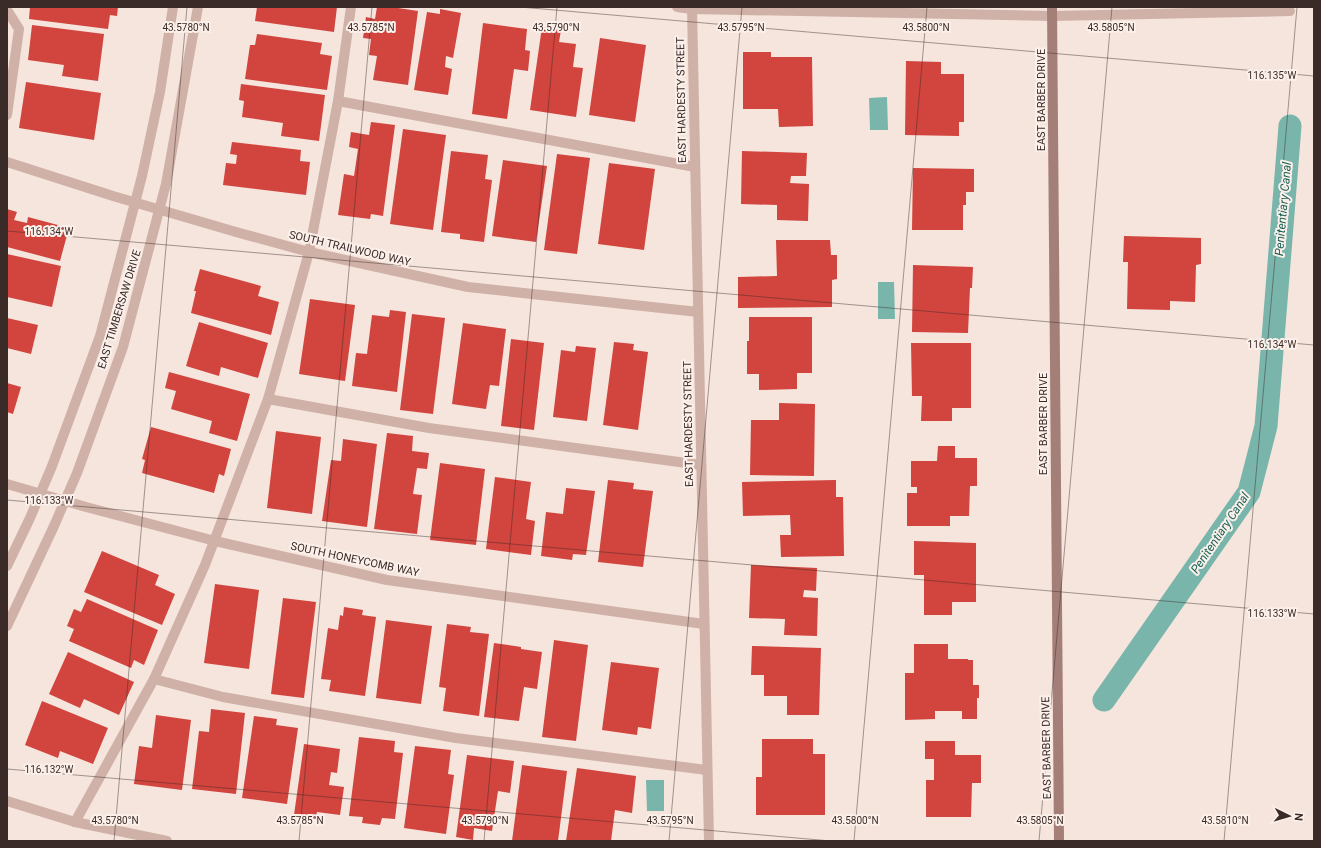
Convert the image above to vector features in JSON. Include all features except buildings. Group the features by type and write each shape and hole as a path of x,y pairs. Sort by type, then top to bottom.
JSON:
{"street":[{"name":"EAST TIMBERSAW DRIVE","path":"7,566 41,494 100,336 136,202 160,92 174,7"},
{"name":"EAST TIMBERSAW DRIVE","path":"7,626 76,473 123,347 160,209 172,155 198,7"},
{"path":"75,822 154,679 205,565 268,399 309,252 338,101 351,7"},
{"path":"677,7 1052,11 1290,11"},
{"name":"EAST HARDESTY STREET","path":"692,8 709,841"},
{"path":"7,10 19,29 7,115"},
{"name":"EAST BARBER DRIVE","path":"1052,11 1059,841"},
{"path":"338,101 695,167"},
{"name":"SOUTH TRAILWOOD WAY","path":"7,162 236,232 309,252 468,287 698,312"},
{"path":"268,399 428,428 701,465"},
{"name":"SOUTH HONEYCOMB WAY","path":"7,484 64,501 214,541 388,580 704,624"},
{"path":"154,679 223,697 456,738 708,770"},
{"path":"7,801 75,822 167,841"}],"water":[{"path":"887,97 888,130 870,130 869,98"},
{"path":"878,282 894,282 895,319 878,319"},
{"path":"646,780 664,780 664,811 647,811"}],"waterway":[{"name":"Penitentiary Canal","path":"1104,700 1249,492 1266,426 1290,126"}]}
